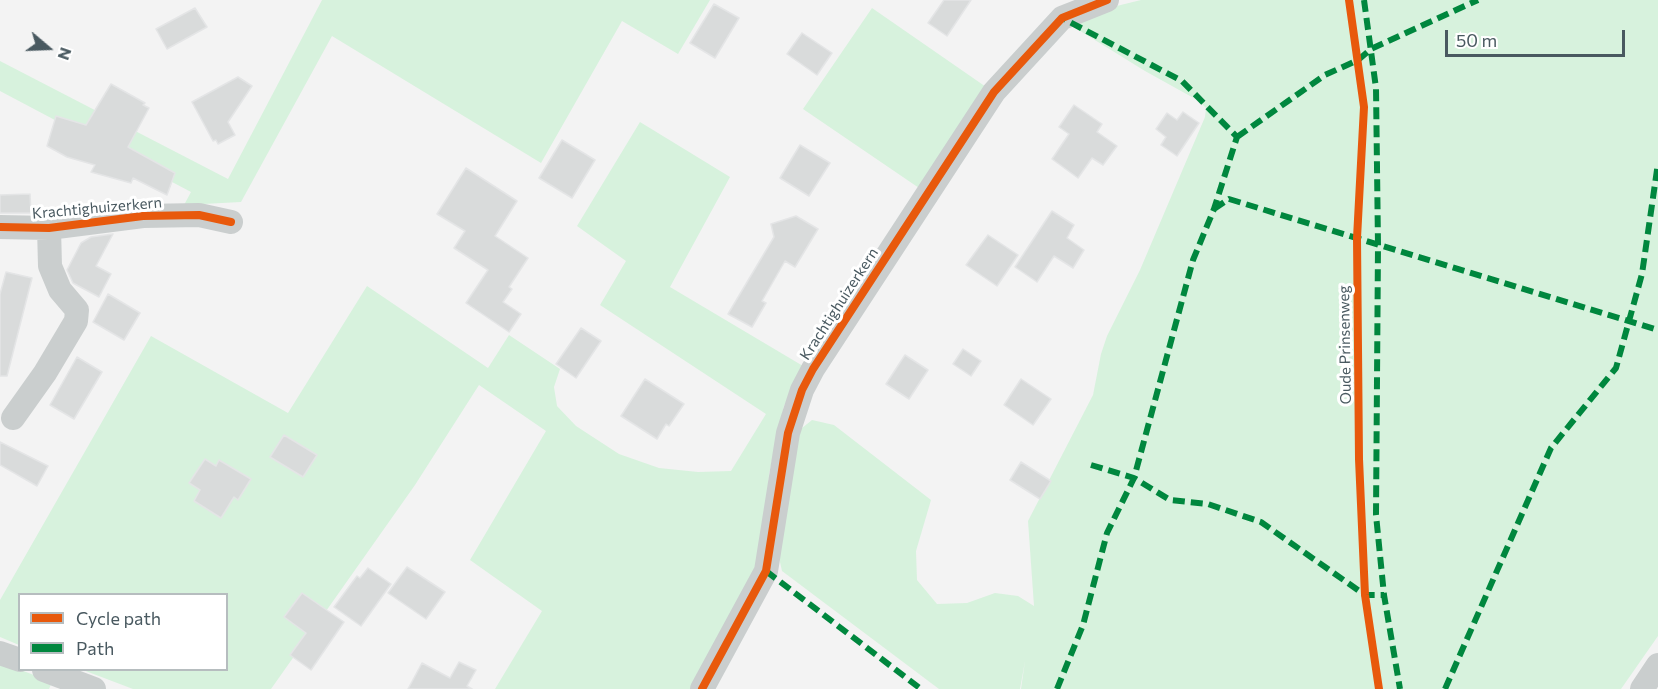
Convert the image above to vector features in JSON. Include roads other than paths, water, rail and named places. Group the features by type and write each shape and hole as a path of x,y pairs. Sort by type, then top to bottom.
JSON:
{"street":[{"name":"Krachtighuizerkern","path":"702,689 766,571 788,433 802,390 813,369 994,92 1062,18 1107,0"},
{"name":"Krachtighuizerkern","path":"0,227 49,228 143,216 199,215 231,222"},
{"name":"Krachtighuizerkern","path":"13,418 45,373 76,321 76,310 60,290 50,266 49,228"},
{"path":"0,653 18,659"},
{"path":"1642,689 1658,665"},
{"path":"49,671 94,689"}]}
